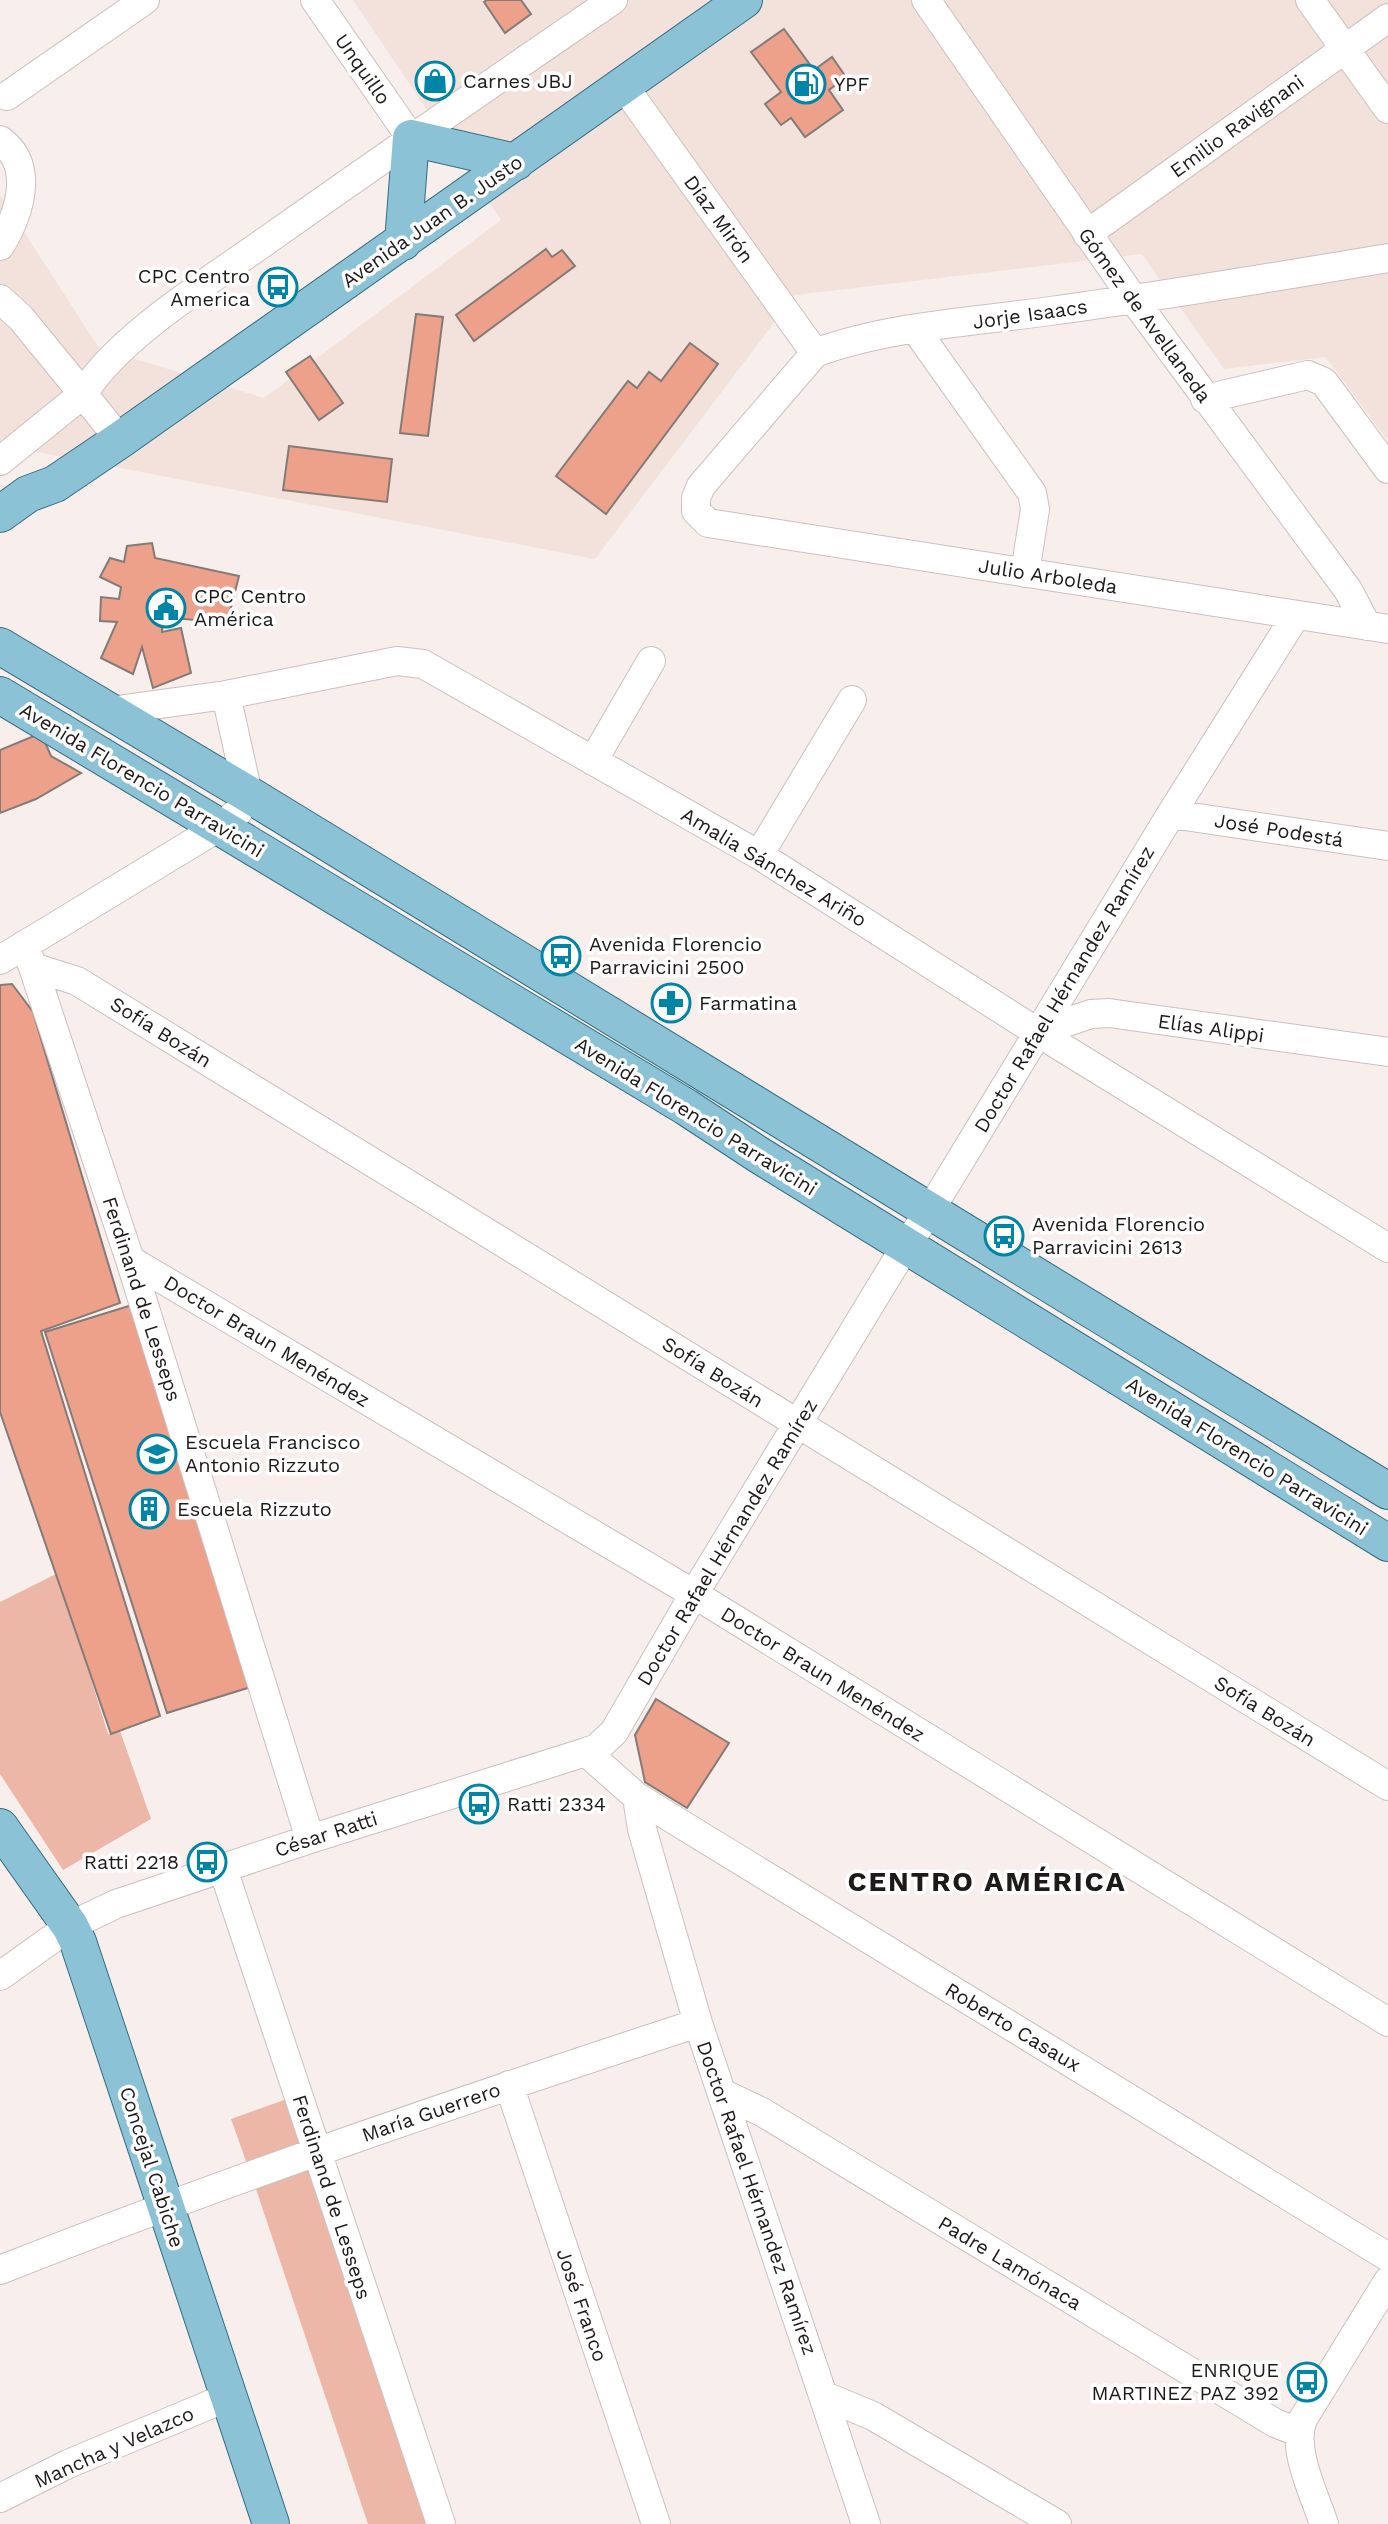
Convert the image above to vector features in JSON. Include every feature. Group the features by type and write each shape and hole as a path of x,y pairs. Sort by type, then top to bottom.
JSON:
{"main road":[{"name":"Avenida Juan B. Justo","path":"0,514 28,494 55,484 120,440 744,0"},
{"path":"403,242 411,138 516,162"},
{"name":"Avenida Juan B. Justo","path":"0,536 38,509 55,484"},
{"name":"Avenida Florencio Parravicini","path":"5,644 1388,1491"},
{"name":"Avenida Florencio Parravicini","path":"0,695 672,1098 905,1247 1388,1543"},
{"name":"Concejal Cabiche","path":"0,1827 70,1926 271,2524"}],"street":[{"path":"7,96 145,0"},
{"name":"Unquillo","path":"315,0 411,138"},
{"path":"0,461 83,394 96,372 163,314 411,138 613,0"},
{"name":"Gómez de Avellaneda","path":"926,0 1205,399 1378,628"},
{"path":"1310,0 1388,109"},
{"name":"Emilio Ravignani","path":"1087,234 1388,18"},
{"name":"Díaz Mirón","path":"623,85 815,353"},
{"path":"0,140 17,160 22,183 19,209 0,246"},
{"name":"Jorje Isaacs","path":"815,353 838,344 916,330 1134,300 1388,258"},
{"path":"0,299 21,318 120,440"},
{"path":"916,330 1032,493 1035,509 1025,573"},
{"name":"Julio Arboleda","path":"815,353 701,486 696,498 696,511 708,523 1378,628"},
{"path":"1205,399 1308,375 1324,382 1388,469"},
{"name":"Doctor Rafael Hérnandez Ramírez","path":"586,1752 597,1748 614,1732 694,1594 905,1247 1296,615"},
{"name":"Amalia Sánchez Ariño","path":"110,711 226,695 408,661 423,664 759,855 1037,1032 1388,1248"},
{"path":"593,761 651,661"},
{"path":"14,951 219,827 238,812 248,794 226,695"},
{"path":"759,855 852,700"},
{"name":"José Podestá","path":"1171,814 1388,846"},
{"name":"Ferdinand de Lesseps","path":"14,951 130,1260 310,1839"},
{"name":"Sofía Bozán","path":"14,951 77,981 1388,1786"},
{"name":"Elías Alippi","path":"1037,1032 1091,1014 1109,1013 1388,1052"},
{"name":"Doctor Braun Menéndez","path":"130,1260 694,1594 1388,2022"},
{"path":"586,1752 637,1797"},
{"name":"César Ratti","path":"0,1976 70,1926 116,1904 586,1752"},
{"name":"Doctor Rafael Hérnandez Ramírez","path":"637,1797 642,1829 698,2023 866,2524"},
{"name":"Roberto Casaux","path":"637,1797 1388,2257"},
{"name":"Ferdinand de Lesseps","path":"223,1869 441,2524"},
{"name":"María Guerrero","path":"0,2270 164,2205 698,2023"},
{"name":"José Franco","path":"509,2085 656,2524"},
{"name":"Padre Lamónaca","path":"722,2093 762,2112 1262,2415 1298,2432"},
{"path":"1324,2524 1299,2446 1298,2432 1388,2281"},
{"path":"825,2396 873,2416 1057,2524"},
{"name":"Mancha y Velazco","path":"0,2498 68,2464 228,2397"}],"shaded area":[{"path":"353,0 1388,0 1388,441 1326,357 1224,369 1142,254 795,295 595,559 0,445 0,195 99,348 264,398 501,220"},
{"path":"58,1573 108,1734 120,1731 151,1819 63,1870 0,1774 0,1602"},
{"path":"290,2098 304,2144 247,2164 231,2119"},
{"path":"308,2165 430,2524 368,2524 253,2180"}],"building":[{"path":"521,0 531,14 505,33 484,2"},
{"name":"YPF","path":"784,29 814,70 832,57 846,77 829,90 843,110 805,137 791,118 781,125 765,104 781,92 751,52"},
{"path":"546,249 552,257 562,250 575,266 474,341 456,315"},
{"path":"416,314 443,317 428,436 400,433"},
{"path":"690,343 718,364 606,514 556,476 628,381 637,388 649,372 661,381"},
{"path":"310,356 343,403 319,420 286,372"},
{"path":"289,446 392,459 387,502 283,490"},
{"name":"CPC Centro América","path":"152,543 155,558 239,576 227,623 163,617 162,632 181,628 191,673 153,688 142,647 133,674 101,658 117,622 100,621 101,597 119,599 121,587 100,577 110,558 124,562 127,546"},
{"path":"41,733 51,756 81,773 36,799 0,813 0,750"},
{"path":"12,984 33,1012 120,1303 41,1331 160,1716 111,1734 0,1412 0,985"},
{"name":"Escuela Rizzuto","path":"132,1305 254,1686 167,1713 45,1332"},
{"path":"656,1699 729,1743 687,1808 645,1782 635,1735"}],"place":[{"name":"Carnes JBJ","path":"435,81"},
{"name":"YPF","path":"806,84"},
{"name":"CPC Centro America","path":"278,287"},
{"name":"CPC Centro América","path":"166,608"},
{"name":"Avenida Florencio Parravicini 2500","path":"561,956"},
{"name":"Farmatina","path":"671,1003"},
{"name":"Avenida Florencio Parravicini 2613","path":"1004,1236"},
{"name":"Escuela Francisco Antonio Rizzuto","path":"157,1454"},
{"name":"Escuela Rizzuto","path":"149,1509"},
{"name":"Ratti 2334","path":"479,1804"},
{"name":"Ratti 2218","path":"207,1862"},
{"name":"ENRIQUE MARTINEZ PAZ 392","path":"1307,2382"}],"district":[{"name":"CENTRO AMÉRICA","path":"987,1881"}]}
